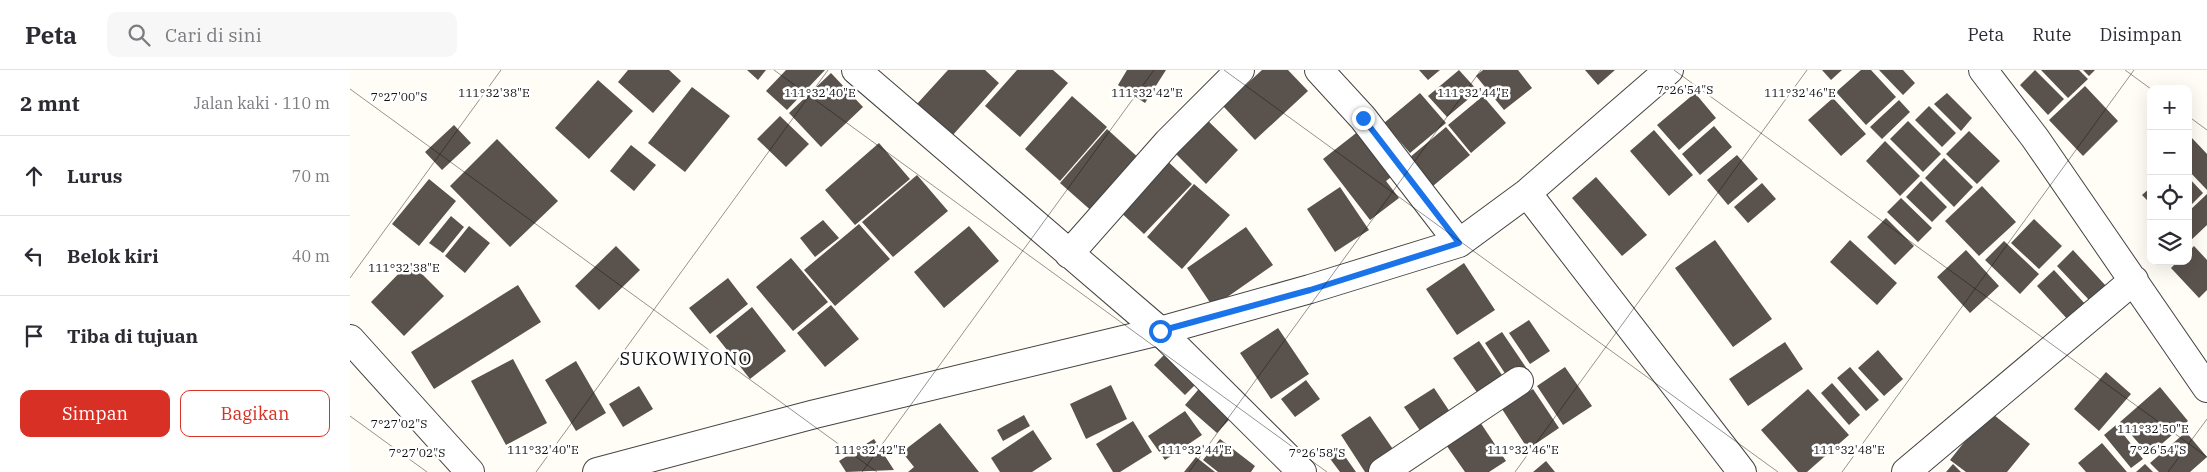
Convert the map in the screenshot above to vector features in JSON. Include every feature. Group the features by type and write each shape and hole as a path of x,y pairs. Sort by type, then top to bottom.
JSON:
{"street":[{"path":"856,70 1160,331 1302,472"},
{"path":"1069,254 1168,142 1240,70"},
{"path":"1319,70 1363,118 1459,243"},
{"path":"597,472 815,414 1160,331 1310,290 1459,243 1527,193 1669,70"},
{"path":"1983,70 2035,138 2207,388"},
{"path":"1527,193 1742,472"},
{"path":"1906,472 2134,280"},
{"path":"350,339 470,472"},
{"path":"1383,472 1519,382"}],"building":[{"path":"628,70 669,70 681,81 653,113 618,82"},
{"path":"747,70 766,70 758,80"},
{"path":"786,70 825,70 787,110 766,91"},
{"path":"948,70 985,70 999,83 952,136 916,105"},
{"path":"1017,70 1053,70 1068,83 1020,137 985,106"},
{"path":"1127,70 1166,70 1145,103 1118,85"},
{"path":"1262,70 1288,70 1308,91 1255,140 1223,106"},
{"path":"1419,70 1440,70 1428,80"},
{"path":"1459,70 1478,91 1447,117 1428,96"},
{"path":"1483,70 1518,70 1532,88 1504,110 1476,76"},
{"path":"1585,70 1615,70 1598,85"},
{"path":"1822,70 1842,70 1831,80"},
{"path":"1861,70 1871,70 1896,97 1866,125 1836,92"},
{"path":"1879,70 1903,70 1915,83 1903,95"},
{"path":"2035,70 2064,99 2048,115 2020,85"},
{"path":"2041,70 2079,70 2088,79 2068,98"},
{"path":"2083,70 2095,70 2089,76"},
{"path":"831,73 863,107 821,147 789,113"},
{"path":"598,80 633,111 589,159 555,128"},
{"path":"2085,86 2118,121 2083,156 2049,120"},
{"path":"692,87 730,116 685,172 648,143"},
{"path":"1420,93 1446,123 1410,153 1384,123"},
{"path":"1695,93 1716,118 1679,150 1657,125"},
{"path":"1947,93 1972,118 1961,131 1934,104"},
{"path":"1072,96 1107,127 1060,181 1025,149"},
{"path":"1483,96 1506,123 1471,153 1448,125"},
{"path":"1833,98 1866,134 1841,156 1808,120"},
{"path":"1899,100 1910,112 1882,139 1870,127"},
{"path":"1929,106 1956,133 1942,147 1915,120"},
{"path":"1202,115 1238,150 1206,184 1170,148"},
{"path":"780,116 809,144 786,167 757,139"},
{"path":"1908,121 1941,154 1923,172 1890,139"},
{"path":"454,125 471,143 442,170 425,152"},
{"path":"1714,126 1732,147 1700,175 1682,154"},
{"path":"1446,127 1470,155 1433,186 1409,158"},
{"path":"1107,129 1142,161 1095,214 1060,183"},
{"path":"1360,130 1395,174 1386,181 1399,198 1370,220 1323,159"},
{"path":"1654,130 1693,175 1669,196 1630,151"},
{"path":"1969,131 2000,161 1977,184 1946,154"},
{"path":"2192,138 2207,154 2207,190 2192,174"},
{"path":"497,139 558,201 510,247 450,186"},
{"path":"1885,141 1920,176 1900,196 1866,161"},
{"path":"879,143 910,179 855,225 825,190"},
{"path":"631,145 656,165 634,191 610,171"},
{"path":"1737,155 1758,179 1728,205 1707,180"},
{"path":"1163,157 1192,184 1144,234 1116,208"},
{"path":"1944,158 1973,187 1954,207 1925,178"},
{"path":"917,175 948,211 893,257 862,222"},
{"path":"1596,177 1647,235 1622,256 1572,198"},
{"path":"429,179 456,201 419,246 392,224"},
{"path":"1921,181 1947,207 1932,222 1906,197"},
{"path":"2192,181 2203,193 2192,204"},
{"path":"1762,183 1776,199 1748,223 1734,207"},
{"path":"1194,184 1230,215 1182,269 1147,237"},
{"path":"1982,186 2016,222 1979,256 1945,221"},
{"path":"1340,187 1369,230 1335,252 1307,209"},
{"path":"2147,191 2147,200 2142,195"},
{"path":"2207,194 2207,225 2192,239 2192,220 2192,208"},
{"path":"1901,198 1932,228 1918,242 1887,212"},
{"path":"451,216 464,227 443,253 429,243"},
{"path":"1886,218 1914,246 1895,265 1867,237"},
{"path":"2034,219 2062,246 2039,269 2011,243"},
{"path":"823,220 839,238 815,257 800,238"},
{"path":"859,224 890,259 835,306 804,270"},
{"path":"469,226 490,243 465,273 445,256"},
{"path":"969,226 999,261 944,308 914,272"},
{"path":"1246,227 1273,265 1213,307 1187,268"},
{"path":"1715,240 1772,319 1733,347 1675,268"},
{"path":"1850,240 1897,283 1877,305 1830,262"},
{"path":"2004,241 2039,274 2020,294 1985,260"},
{"path":"616,246 640,270 599,310 575,286"},
{"path":"2194,246 2207,260 2207,290 2199,298 2171,268 2174,265 2192,265 2192,248"},
{"path":"1966,250 1999,286 1970,313 1937,277"},
{"path":"2073,250 2106,286 2090,301 2057,266"},
{"path":"791,258 828,302 793,331 756,287"},
{"path":"410,262 444,296 404,336 371,302"},
{"path":"1464,263 1495,310 1457,335 1426,289"},
{"path":"2054,270 2087,306 2070,322 2037,286"},
{"path":"728,278 748,304 710,334 689,308"},
{"path":"518,285 541,322 434,389 411,352"},
{"path":"831,305 859,339 825,367 797,333"},
{"path":"752,307 786,351 750,379 716,336"},
{"path":"1529,320 1550,351 1530,364 1509,333"},
{"path":"1278,328 1309,374 1271,399 1240,353"},
{"path":"1502,332 1527,369 1510,381 1485,343"},
{"path":"1479,341 1506,381 1481,398 1453,358"},
{"path":"1785,342 1803,369 1748,406 1729,379"},
{"path":"1170,349 1201,379 1185,395 1154,365"},
{"path":"1878,350 1903,379 1884,396 1858,368"},
{"path":"513,359 547,423 506,445 471,381"},
{"path":"576,361 606,413 576,431 545,380"},
{"path":"1565,367 1592,406 1563,425 1537,386"},
{"path":"1850,367 1879,400 1866,411 1837,378"},
{"path":"2106,372 2131,394 2099,431 2074,409"},
{"path":"1306,380 1320,399 1295,417 1281,399"},
{"path":"1204,383 1237,411 1217,433 1185,405"},
{"path":"1832,383 1860,415 1849,425 1821,393"},
{"path":"1111,385 1127,419 1086,439 1070,404"},
{"path":"639,386 653,409 623,427 609,404"},
{"path":"2160,387 2188,421 2149,455 2120,422"},
{"path":"1434,388 1454,418 1425,438 1404,407"},
{"path":"1533,389 1559,428 1528,449 1502,409"},
{"path":"1808,389 1849,435 1807,472 1798,472 1761,430"},
{"path":"1185,411 1202,435 1165,460 1148,436"},
{"path":"1989,411 2030,444 2007,472 1966,472 1950,460"},
{"path":"1024,415 1030,426 1003,441 997,430"},
{"path":"1370,416 1397,455 1371,472 1365,472 1341,435"},
{"path":"1478,419 1506,461 1489,472 1465,472 1444,442"},
{"path":"1133,421 1152,452 1120,472 1113,472 1096,444"},
{"path":"940,423 979,472 908,472 914,467 902,452"},
{"path":"2116,425 2143,459 2131,468 2104,435"},
{"path":"1033,430 1052,459 1032,472 1000,472 991,458"},
{"path":"2186,432 2207,457 2190,472 2159,472 2150,463"},
{"path":"874,439 894,470 846,472 839,461"},
{"path":"1220,439 1255,466 1251,472 1218,472 1203,460"},
{"path":"2102,443 2127,472 2086,472 2078,463"},
{"path":"1339,448 1356,472 1340,472 1328,456"},
{"path":"1196,457 1215,472 1184,472"},
{"path":"1546,461 1555,472 1533,472"},
{"path":"1953,464 1961,472 1946,472"},
{"path":"2145,464 2153,472 2136,472"}],"district":[{"name":"SUKOWIYONO","path":"686,358"}],"route":[{"path":"1160,331 1310,290 1459,243 1363,118"}]}
